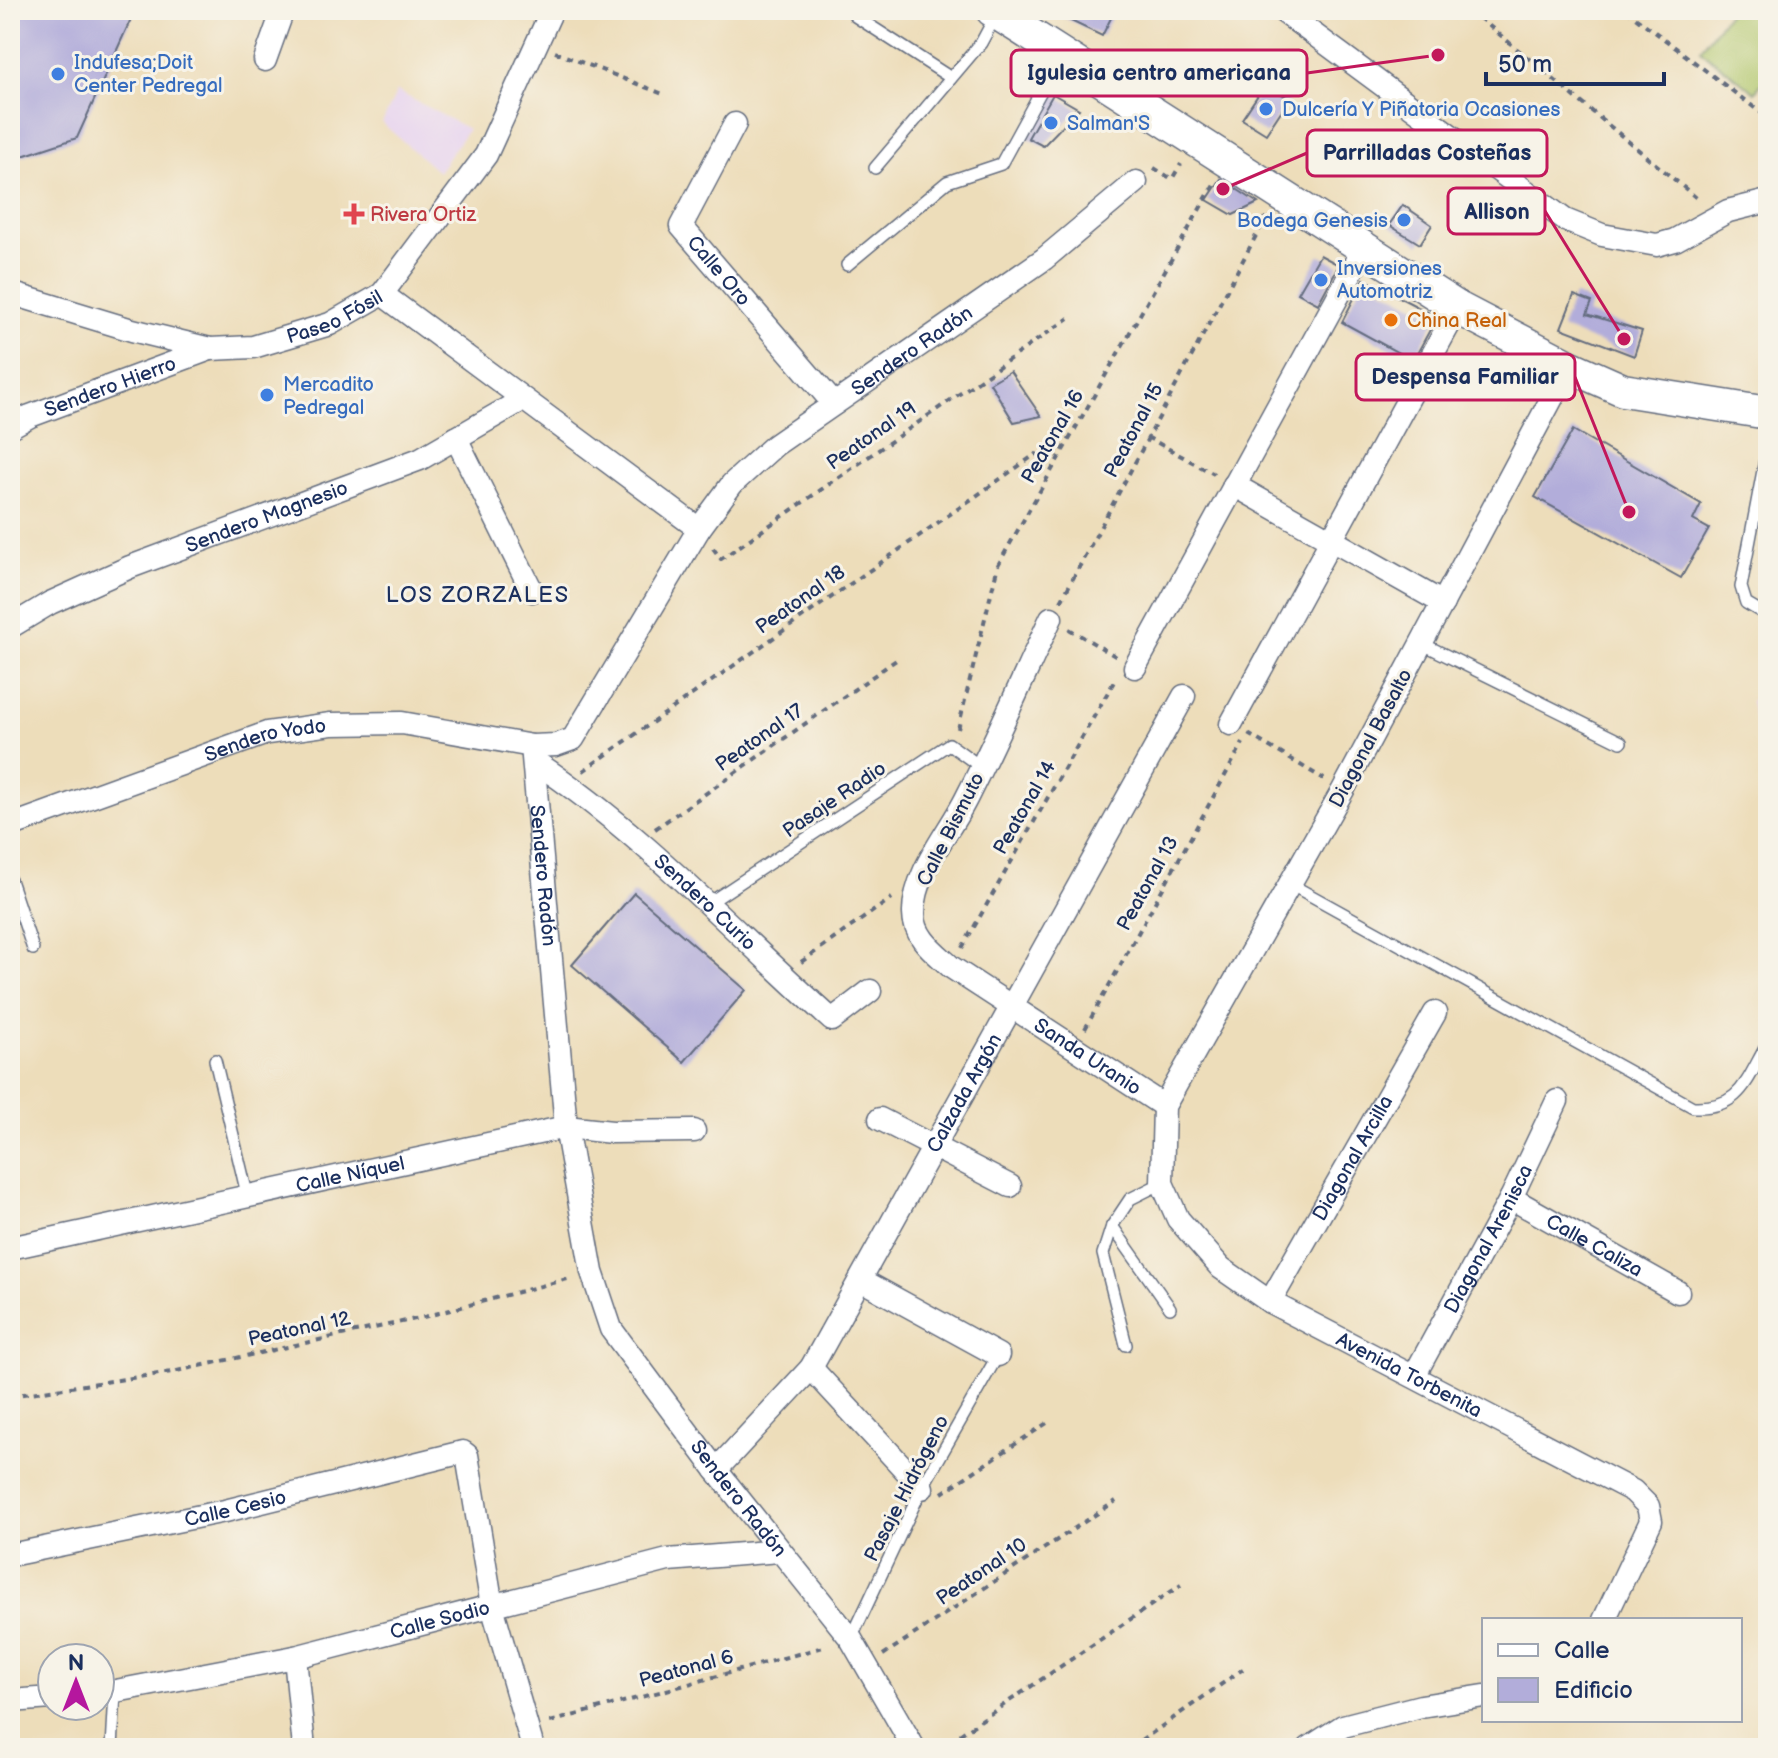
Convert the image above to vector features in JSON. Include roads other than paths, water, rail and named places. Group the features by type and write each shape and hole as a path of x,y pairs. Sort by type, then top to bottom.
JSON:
{"main road":[{"path":"995,12 1458,308 1569,366 1623,390 1768,413"}],"street":[{"path":"265,60 283,10"},
{"name":"Paseo Fósil","path":"10,293 132,330 210,349 253,347 330,324 382,294 486,155 552,10"},
{"path":"1281,10 1565,220 1602,235 1657,245 1675,240 1717,216 1768,201"},
{"name":"Calle Oro","path":"735,124 681,226 834,404"},
{"name":"Sendero Radón","path":"914,1748 851,1639 716,1470 611,1329 592,1272 566,1127 533,754 573,739 699,529 732,484 775,445 1044,259 1136,182"},
{"path":"1126,672 1234,485 1364,249"},
{"path":"382,294 699,529"},
{"path":"1239,729 1332,540 1458,308"},
{"name":"Sendero Hierro","path":"10,427 30,416 210,349"},
{"name":"Diagonal Basalto","path":"1164,1106 1290,884 1569,366"},
{"name":"Sendero Magnesio","path":"10,627 50,603 130,567 420,459 522,400"},
{"path":"456,438 532,591"},
{"path":"1234,485 1443,603"},
{"name":"Calle Bismuto","path":"1013,1006 951,967 922,940 914,917 915,898 1051,618"},
{"name":"Calzada Argón","path":"716,1470 811,1368 863,1281 1184,696"},
{"name":"Sendero Yodo","path":"10,826 267,733 331,724 402,723 533,754"},
{"name":"Sendero Curio","path":"533,754 637,842 832,1020 870,991"},
{"name":"Sanda Uranio","path":"1013,1006 1164,1106"},
{"name":"Diagonal Arcilla","path":"1270,1302 1435,1013"},
{"name":"Diagonal Arenisca","path":"1414,1376 1511,1198 1557,1101"},
{"name":"Avenida Torbenita","path":"1164,1106 1162,1183 1178,1219 1221,1268 1270,1302 1633,1491 1648,1506 1651,1521 1605,1618"},
{"path":"880,1119 1010,1186"},
{"name":"Calle Níquel","path":"10,1248 566,1127 612,1132 694,1131"},
{"name":"Calle Caliza","path":"1511,1198 1678,1292"},
{"path":"863,1281 998,1355"},
{"path":"811,1368 922,1488"},
{"name":"Calle Cesio","path":"10,1555 225,1511 460,1452 467,1455 492,1606"},
{"name":"Calle Sodio","path":"116,1692 295,1657 668,1560 779,1551"},
{"path":"492,1606 531,1738"},
{"path":"295,1657 304,1748"},
{"path":"1309,1748 1343,1726 1421,1706 1482,1696"},
{"path":"10,1701 36,1699"}],"lane":[{"path":"875,168 981,43 995,12"},
{"path":"855,16 951,78"},
{"path":"847,265 947,182 1001,164 1061,54"},
{"path":"1768,444 1741,587 1746,603 1768,616"},
{"path":"1421,643 1621,742"},
{"name":"Pasaje Radio","path":"706,905 949,744 981,767"},
{"path":"10,880 33,949"},
{"path":"1290,884 1693,1107 1715,1108 1735,1100 1768,1043"},
{"path":"215,1060 248,1198"},
{"path":"1126,1345 1103,1254 1112,1226 1130,1199 1162,1183"},
{"path":"1112,1226 1170,1308"},
{"name":"Pasaje Hidrógeno","path":"851,1639 922,1488 998,1355"},
{"path":"110,1722 112,1748"}],"place":[{"name":"Igulesia centro americana","path":"1438,55"},
{"name":"Indufesa;Doit Center Pedregal","path":"58,74"},
{"name":"Dulcería Y Piñatoria Ocasiones","path":"1266,109"},
{"name":"Salman'S","path":"1051,123"},
{"name":"Parrilladas Costeñas","path":"1223,189"},
{"name":"Rivera Ortiz","path":"354,214"},
{"name":"Bodega Genesis","path":"1404,220"},
{"name":"Inversiones Automotriz","path":"1321,280"},
{"name":"China Real","path":"1391,320"},
{"name":"Allison","path":"1624,339"},
{"name":"Mercadito Pedregal","path":"267,395"},
{"name":"Despensa Familiar","path":"1629,512"}],"district":[{"name":"LOS ZORZALES","path":"478,594"}]}
